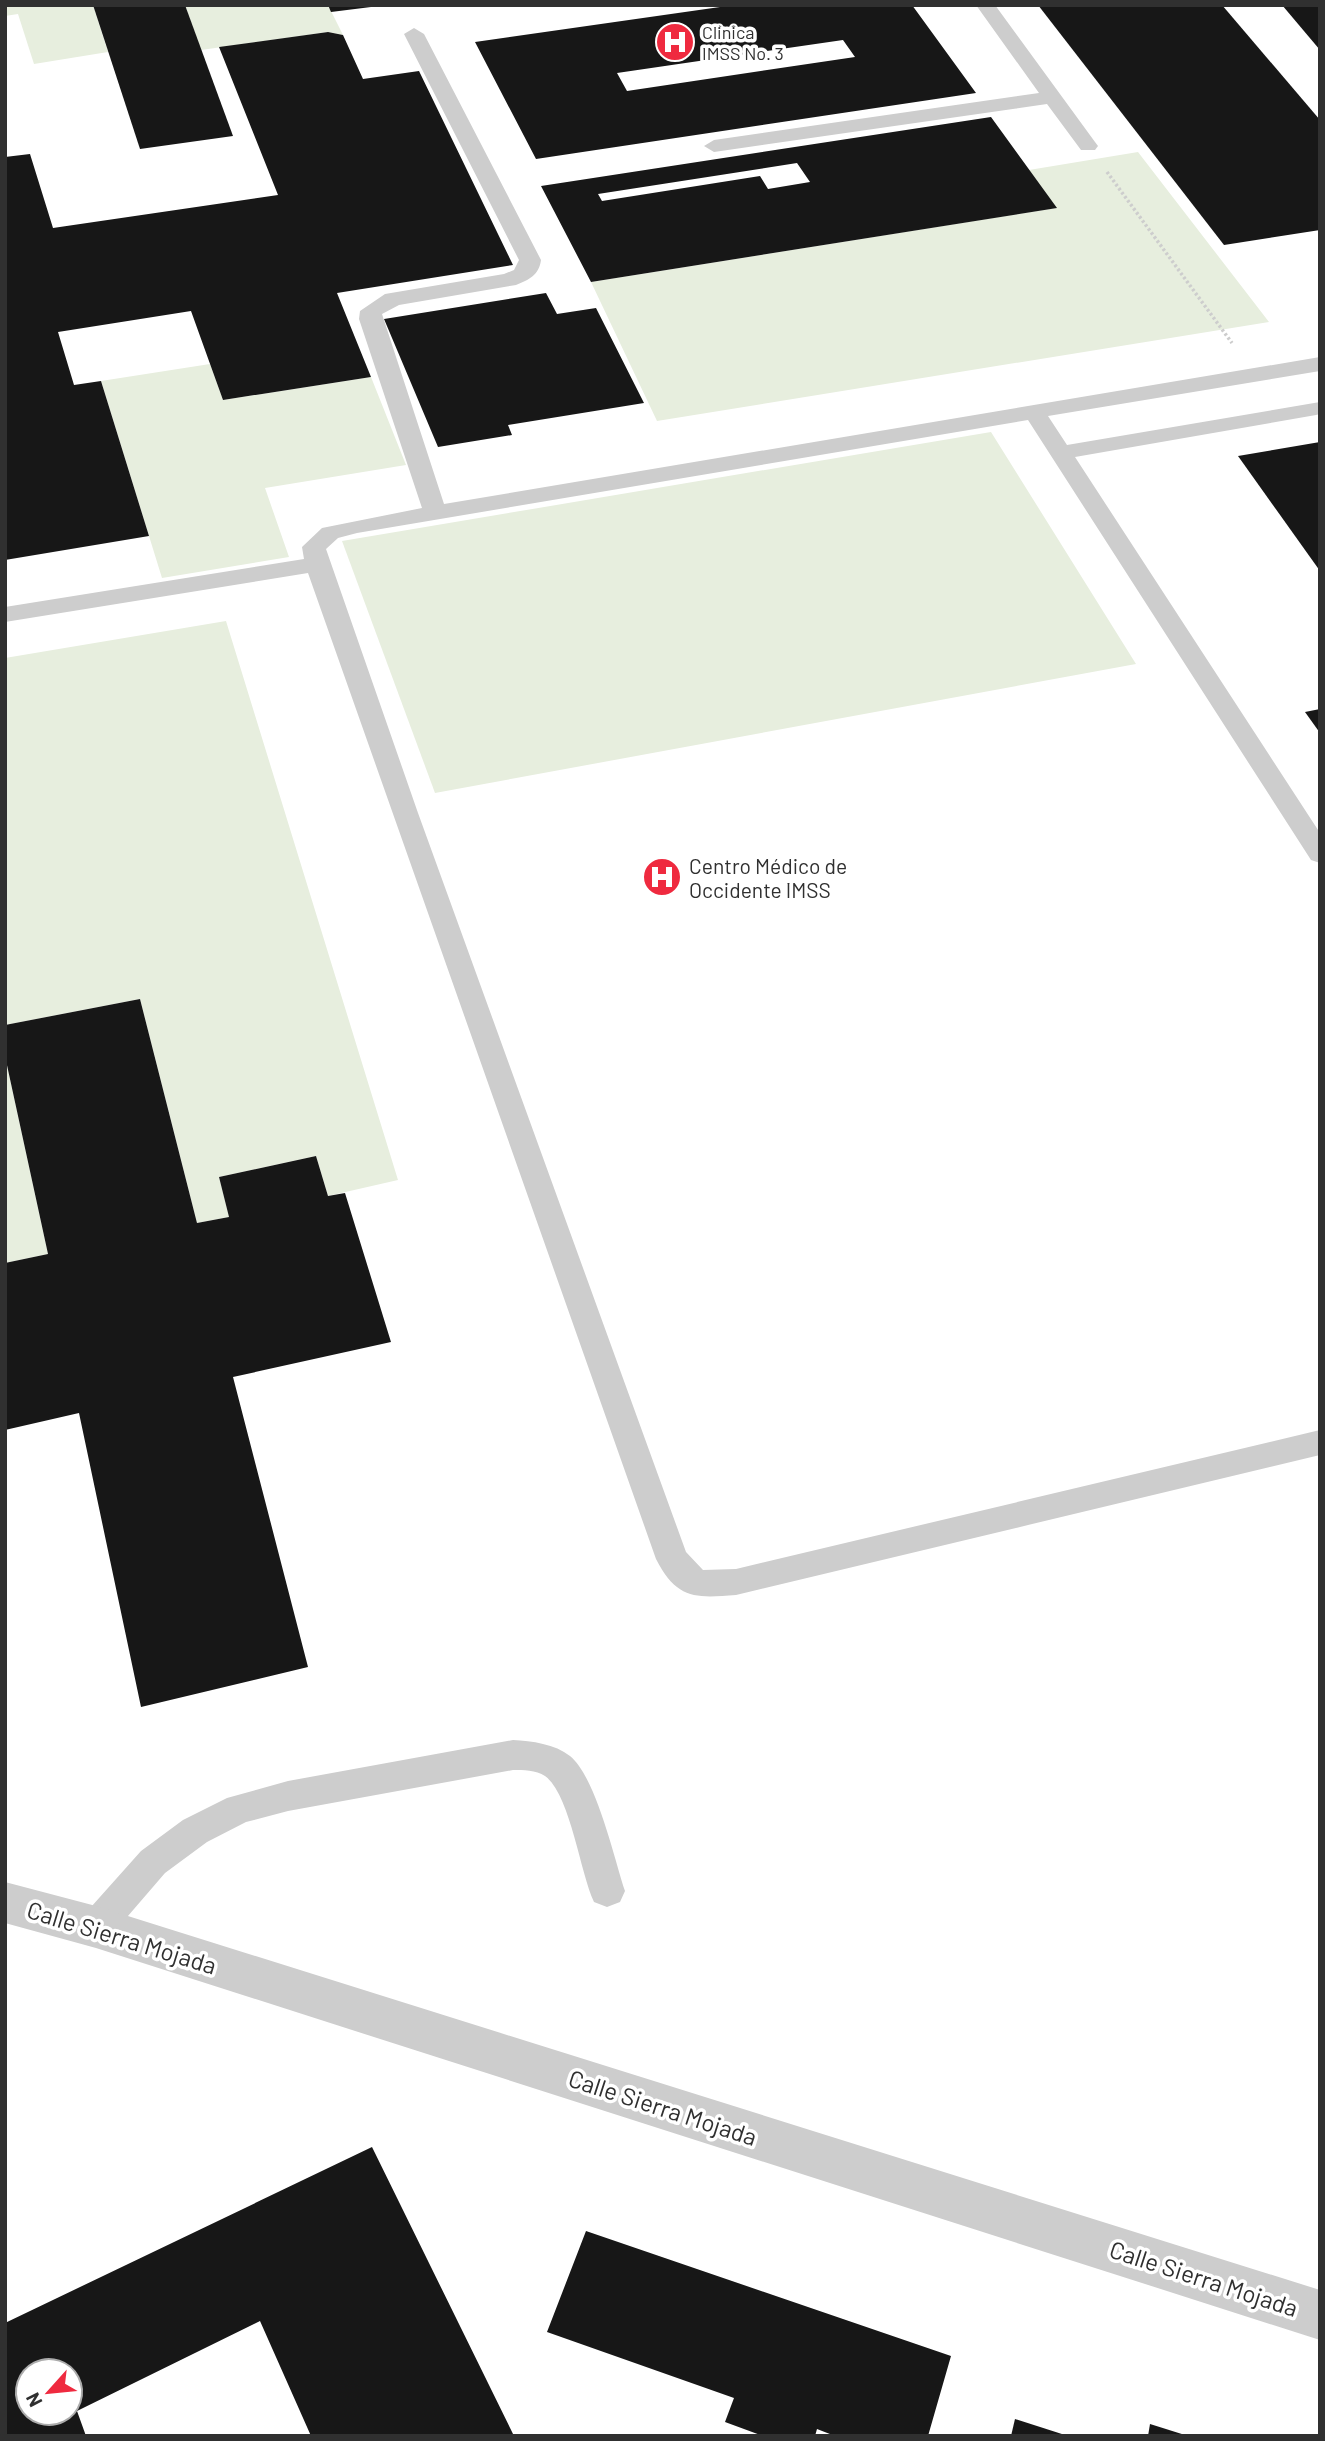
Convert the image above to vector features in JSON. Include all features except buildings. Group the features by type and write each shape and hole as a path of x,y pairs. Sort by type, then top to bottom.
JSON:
{"street":[{"name":"Calle Sierra Mojada","path":"5,1902 96,1927 1320,2315"}],"lane":[{"path":"985,5 1088,146"},
{"path":"414,34 530,260 529,268 515,278 393,299 371,311 370,319 435,512"},
{"path":"714,146 1052,97"},
{"path":"1320,364 435,512 330,533 314,547 317,564 455,960 499,1073 672,1559 696,1584 736,1582 1320,1442"},
{"path":"1060,453 1318,408 1287,370"},
{"path":"1034,412 1320,854"},
{"path":"5,615 317,564"},
{"path":"96,1927 153,1862 195,1831 239,1809 288,1796 513,1755 538,1756 560,1769 573,1789 607,1891"}],"path":[{"path":"1088,146 1255,375"}],"green space":[{"path":"5,5 93,5 108,52 34,64 18,14 5,16"},
{"path":"185,5 328,5 343,35 328,32 201,50"},
{"path":"1138,152 1269,322 657,421 591,282 1056,208 1029,170"},
{"path":"210,364 223,400 371,377 406,465 265,488 289,557 162,578 101,381"},
{"path":"991,432 1136,664 435,793 342,541"},
{"path":"226,621 398,1180 328,1196 316,1156 219,1177 229,1217 197,1223 140,999 5,1025 5,658"},
{"path":"5,1056 48,1254 5,1263"}],"place":[{"name":"Clinica IMSS No. 3","path":"675,42"},
{"name":"Centro Médico de Occidente IMSS","path":"662,877"}]}
